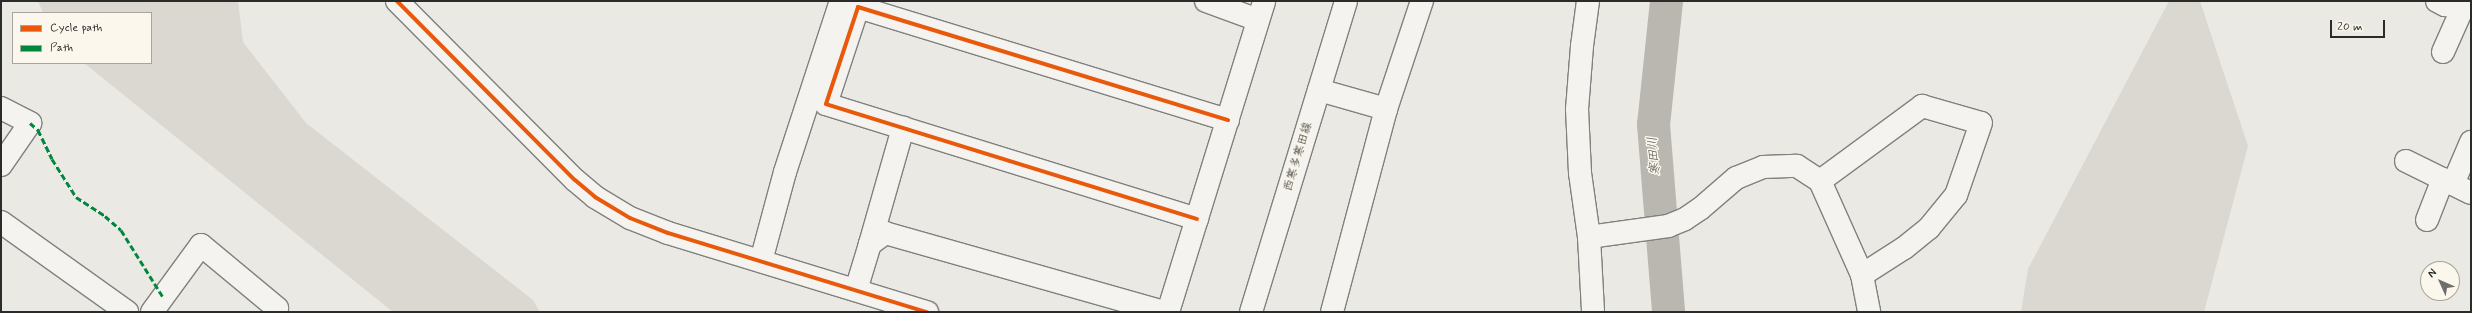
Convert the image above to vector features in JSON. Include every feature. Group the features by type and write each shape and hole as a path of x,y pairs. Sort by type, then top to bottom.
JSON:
{"street":[{"path":"397,1 575,180 595,196 630,218 668,233 927,312"},
{"path":"761,261 785,172 841,1"},
{"path":"870,244 885,233 1167,312 1197,220 1261,11 1206,1"},
{"name":"西寒多寒田線","path":"1251,312 1346,1"},
{"path":"1332,312 1386,109 1422,1"},
{"path":"1588,1 1582,46 1577,109 1580,173 1589,237 1593,312"},
{"path":"2437,1 2446,5 2467,7 2443,52"},
{"path":"1197,220 826,104 858,7 1228,120"},
{"path":"1319,90 1386,109"},
{"path":"1820,181 1922,106 1981,123 1956,195 1929,228 1904,248 1862,275"},
{"path":"1,108 30,123 1,165"},
{"path":"856,290 903,128"},
{"path":"2427,220 2456,185 2471,142"},
{"path":"2406,160 2456,185"},
{"path":"1589,237 1668,226 1685,219 1736,178 1763,167 1797,166 1820,181 1862,275 1869,312"},
{"path":"1,222 127,312"},
{"path":"152,312 201,245 277,308"}],"shaded area":[{"path":"38,1 238,1 243,42 306,123 533,300 540,312 393,312 85,64 152,64 152,12 43,12"},
{"path":"2169,1 2200,1 2248,146 2204,312 2021,312 2028,269"}],"waterway":[{"name":"寒田川","path":"1666,1 1653,124 1668,312"}],"marked path":[{"path":"30,123 38,130 52,159 76,197 105,216 121,230 163,297"}],"cycle path":[{"path":"397,1 575,180 595,197 630,218 668,233 927,312"},
{"path":"1197,219 826,104 858,7 1228,120"}]}
